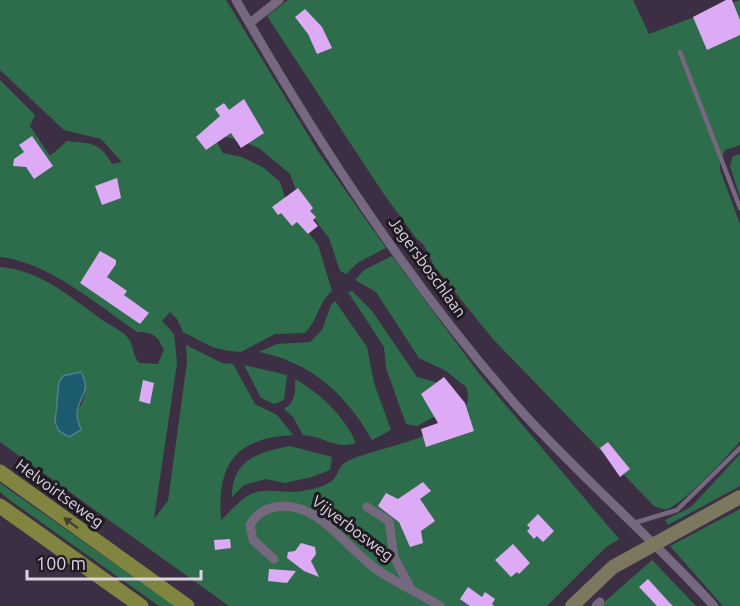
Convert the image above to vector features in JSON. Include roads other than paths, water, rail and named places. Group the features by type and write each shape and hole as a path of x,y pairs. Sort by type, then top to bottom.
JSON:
{"main road":[{"name":"Helvoirtseweg","path":"0,472 187,606"},
{"path":"572,606 613,567 740,497"},
{"path":"0,506 141,606"}],"street":[{"name":"Jagersboschlaan","path":"236,0 386,237 444,318 522,412 714,606"},
{"path":"249,23 279,0"},
{"name":"Vijverbosweg","path":"274,559 254,540 250,525 254,517 270,508 294,505 310,512 376,569 440,606"},
{"name":"Vijverbosweg","path":"367,507 389,521 394,557 401,574 412,589"}],"lane":[{"path":"680,52 740,208"},
{"path":"631,524 677,510 740,448"}],"water":[{"path":"81,372 85,390 77,415 81,430 69,437 59,431 55,422 59,382 63,376"}]}
